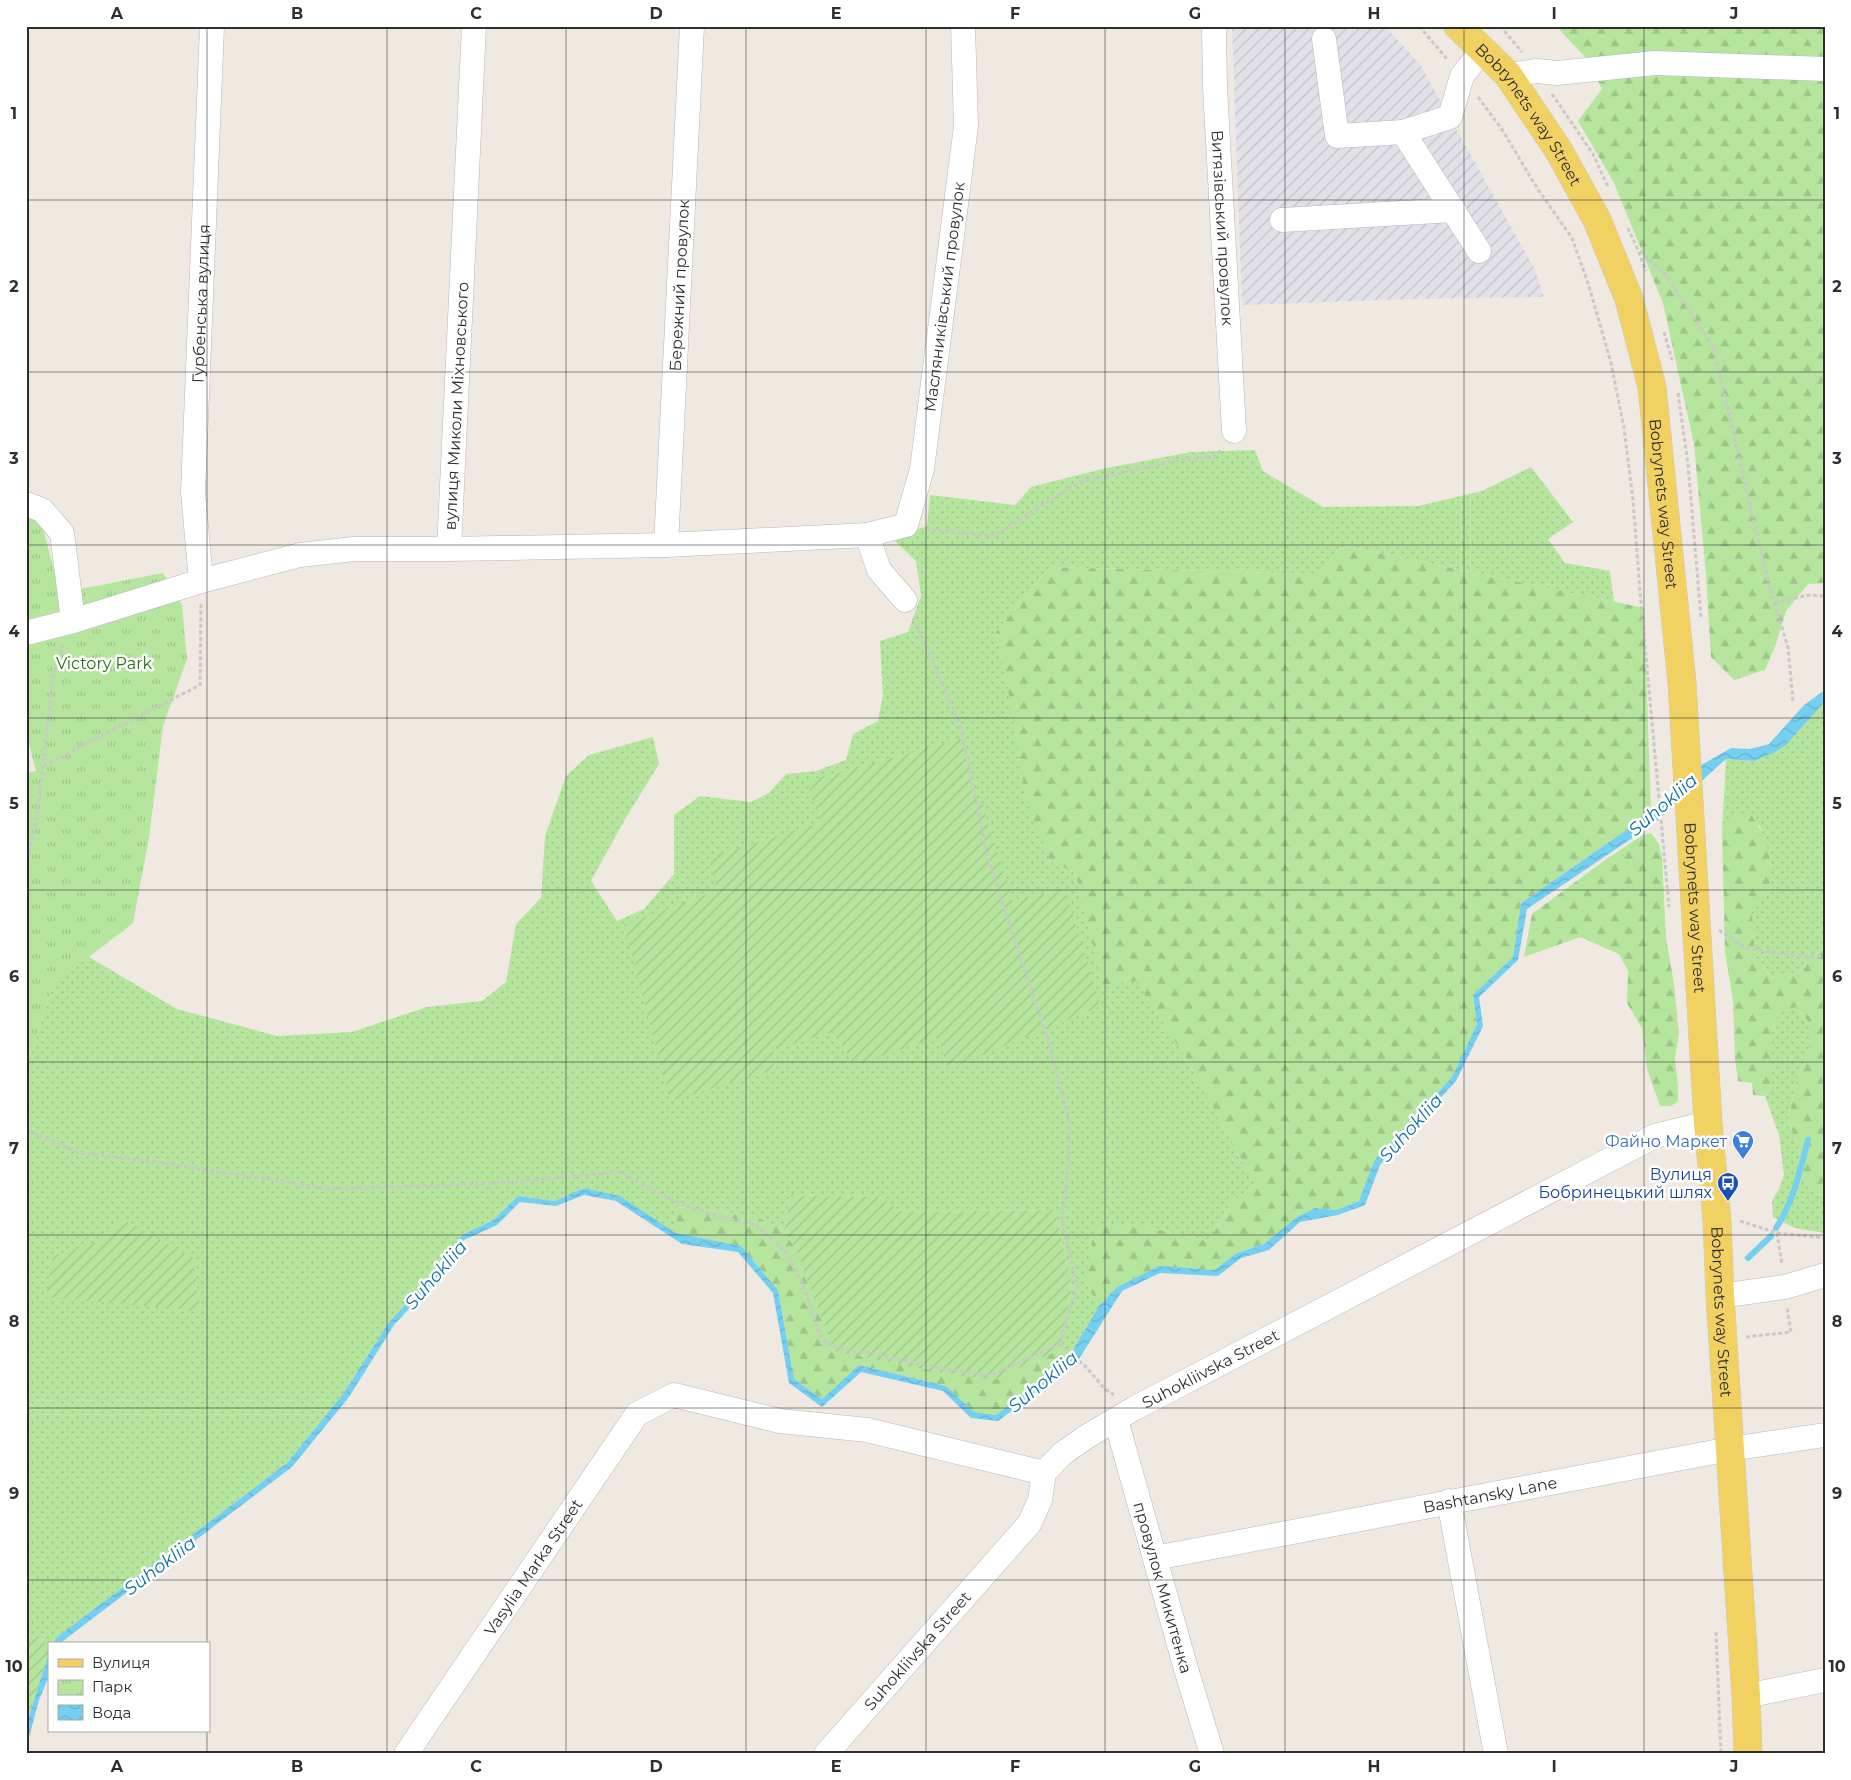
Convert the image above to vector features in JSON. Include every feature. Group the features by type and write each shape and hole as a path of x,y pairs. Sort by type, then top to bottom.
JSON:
{"main road":[{"name":"Bobrynets way Street","path":"1458,26 1508,76 1559,151 1597,220 1629,299 1652,387 1682,683 1708,1123 1717,1221 1748,1754"}],"street":[{"name":"Гурбенська вулиця","path":"201,581 193,492 212,26"},
{"name":"вулиця Миколи Міхновського","path":"474,26 449,549 666,546 867,535"},
{"name":"Бережний провулок","path":"666,546 692,26"},
{"name":"Масляниківський провулок","path":"906,525 922,469 966,126 963,26"},
{"name":"Витязівський провулок","path":"1214,26 1215,87 1234,431"},
{"path":"1324,39 1337,136 1403,132 1450,117 1462,76 1482,50"},
{"path":"1508,76 1537,71 1557,73 1655,63 1825,69"},
{"path":"1403,132 1479,251"},
{"path":"1282,220 1454,210"},
{"path":"26,504 42,510 62,532 73,621"},
{"path":"905,600 879,570 867,535 906,525"},
{"path":"26,633 73,621 201,581 300,555 354,549 449,549"},
{"name":"Suhokliivska Street","path":"826,1754 1029,1524 1040,1500 1044,1473 1062,1454 1125,1414 1655,1136 1708,1123"},
{"path":"1720,1296 1785,1287 1825,1275"},
{"name":"Vasylia Marka Street","path":"406,1754 637,1414 674,1395 780,1421 867,1430 1044,1473"},
{"name":"провулок Микитенка","path":"1125,1414 1155,1558 1212,1754"},
{"name":"Bashtansky Lane","path":"1155,1558 1730,1449 1825,1435"},
{"path":"1449,1501 1496,1754"},
{"path":"1746,1696 1825,1680"}],"path":[{"path":"1419,26 1462,76 1503,131 1537,188 1572,238 1589,286 1611,363 1624,428 1633,500 1665,858"},
{"path":"1632,245 1664,273 1713,346 1768,582 1788,647 1793,701"},
{"path":"906,525 922,529 993,536 1080,482 1172,461 1214,457 1226,445 1234,431"},
{"path":"42,766 200,685 201,581"},
{"path":"1775,603 1808,596 1825,596"},
{"path":"26,1124 26,1130 79,1153 151,1161 330,1189 502,1183 620,1172 678,1203 714,1215 756,1225 787,1254 803,1284 822,1341 841,1349 990,1376 1060,1344 1076,1287 1062,1220 1069,1162 1069,1120 1047,1037 988,859 960,724 905,600"},
{"path":"26,865 36,823 54,671 73,621"},
{"path":"1696,914 1745,948 1799,956 1825,956"},
{"path":"1734,1219 1777,1233 1825,1238"},
{"path":"1060,1344 1085,1366 1125,1414"}],"shaded area":[{"path":"1232,26 1385,26 1421,66 1534,268 1544,297 1408,299 1242,305"}],"green space":[{"path":"1556,26 1825,26 1825,583 1808,584 1786,611 1776,644 1765,670 1734,680 1711,657 1706,574 1694,444 1663,303 1614,183 1578,121 1602,89 1586,58"},
{"path":"1255,450 1263,471 1323,507 1418,506 1482,491 1531,467 1573,522 1548,539 1565,563 1610,571 1614,602 1342,545 1319,574 1050,567 996,632 1050,861 1075,873 1103,984 1136,980 1187,1060 1255,1185 1231,1203 1209,1241 1147,1227 1085,1282 1099,1306 1068,1358 1061,1349 1072,1287 1055,1210 901,1212 880,1197 791,1195 784,1230 755,1216 678,1207 676,1233 620,1196 584,1188 555,1201 518,1196 493,1220 462,1235 426,1282 389,1322 343,1394 287,1463 57,1637 53,1642 48,1642 48,1644 26,1634 26,1070 54,981 89,957 177,1009 277,1036 352,1032 427,1007 482,1001 506,982 516,924 541,898 545,836 566,776 589,755 653,737 659,764 624,821 591,881 617,921 644,909 674,874 674,815 700,796 751,802 769,793 786,774 816,771 846,760 853,734 878,721 883,696 880,641 908,632 921,596 916,561 891,537 927,526 930,495 1015,505 1031,487 1102,469 1191,452"},
{"name":"Victory Park","path":"26,489 35,498 60,593 163,573 182,605 187,659 163,726 149,838 133,923 54,981 26,1070 26,773 36,771 26,732"},
{"path":"1342,545 1644,608 1651,813 1521,903 1513,957 1473,995 1477,1024 1452,1077 1374,1161 1359,1201 1336,1210 1315,1208 1297,1217 1264,1244 1237,1253 1214,1270 1158,1267 1117,1287 1099,1306 1085,1282 1095,1226 1147,1227 1209,1241 1231,1203 1255,1185 1187,1060 1136,981 1103,985 1075,873 1050,861 1026,799 1007,683 996,632 1050,567 1319,574"},
{"path":"1825,701 1825,827 1823,845 1825,851 1825,951 1820,951 1798,972 1771,977 1755,956 1752,912 1768,890 1771,864 1760,826 1737,816 1722,831 1726,759 1754,761"},
{"path":"961,739 1013,901 1065,889 1101,1006 948,1069 938,1037 854,1065 835,1032 773,1049 774,1070 670,1101 624,925 716,891 709,857 820,823 807,781"},
{"path":"1751,815 1765,840 1771,870 1767,892 1752,912 1755,956 1771,977 1798,972 1820,951 1825,951 1825,1195 1815,1194 1804,1182 1799,1149 1788,1119 1797,1079 1813,1039 1807,1020 1796,1007 1780,1012 1772,1032 1772,1086 1765,1096 1753,1095 1752,1083 1738,1081 1735,1058 1733,1000 1725,952 1722,831 1736,816"},
{"path":"1651,833 1659,844 1662,857 1666,938 1674,984 1679,1034 1675,1057 1678,1101 1671,1106 1660,1106 1647,1069 1642,1028 1627,1003 1628,971 1619,954 1580,937 1524,957 1532,914 1608,858 1643,835"},
{"path":"1796,1007 1807,1020 1813,1039 1797,1079 1788,1119 1799,1149 1804,1182 1815,1194 1825,1195 1825,1233 1795,1228 1773,1217 1772,1201 1784,1175 1779,1135 1765,1096 1772,1086 1772,1032 1780,1012"},
{"path":"791,1195 880,1197 902,1212 1055,1210 1072,1287 1061,1349 994,1380 943,1373 834,1351 797,1252 784,1230"},
{"path":"677,1207 755,1216 784,1230 797,1252 994,1380 1061,1349 1068,1358 996,1415 974,1412 946,1386 859,1365 822,1399 794,1379 778,1290 741,1246 676,1233"},
{"path":"122,1219 193,1258 200,1311 46,1297 53,1256 102,1241"},
{"path":"26,1634 48,1644 48,1655 26,1726"}],"water":[{"name":"Suhokliia","path":"1825,690 1825,701 1786,745 1754,761 1726,759 1656,822 1527,909 1518,960 1479,997 1483,1026 1456,1081 1380,1165 1365,1205 1338,1215 1300,1222 1269,1250 1241,1258 1218,1276 1160,1273 1122,1291 1077,1362 998,1421 971,1418 943,1391 861,1372 822,1407 789,1383 773,1293 738,1252 682,1244 616,1201 584,1195 556,1206 520,1202 497,1225 464,1240 430,1286 394,1325 349,1397 292,1467 62,1642 53,1642 57,1637 287,1463 343,1394 389,1322 426,1282 462,1235 493,1220 518,1196 555,1201 584,1188 620,1196 676,1233 741,1246 778,1290 794,1379 822,1399 859,1365 946,1386 974,1412 996,1415 1068,1358 1099,1306 1117,1287 1159,1266 1214,1270 1237,1253 1264,1244 1297,1217 1315,1208 1336,1210 1359,1201 1374,1161 1452,1077 1477,1024 1473,995 1513,957 1521,903 1651,813 1703,764 1731,748 1750,749 1769,744 1804,705"},
{"path":"48,1655 48,1678 39,1700 26,1749 26,1726"}],"waterway":[{"path":"1776,1228 1792,1196 1808,1140"},
{"path":"1748,1258 1771,1236"}],"place":[{"name":"Файно Маркет","path":"1743,1160"},
{"name":"Вулиця Бобринецький шлях","path":"1728,1202"}]}
